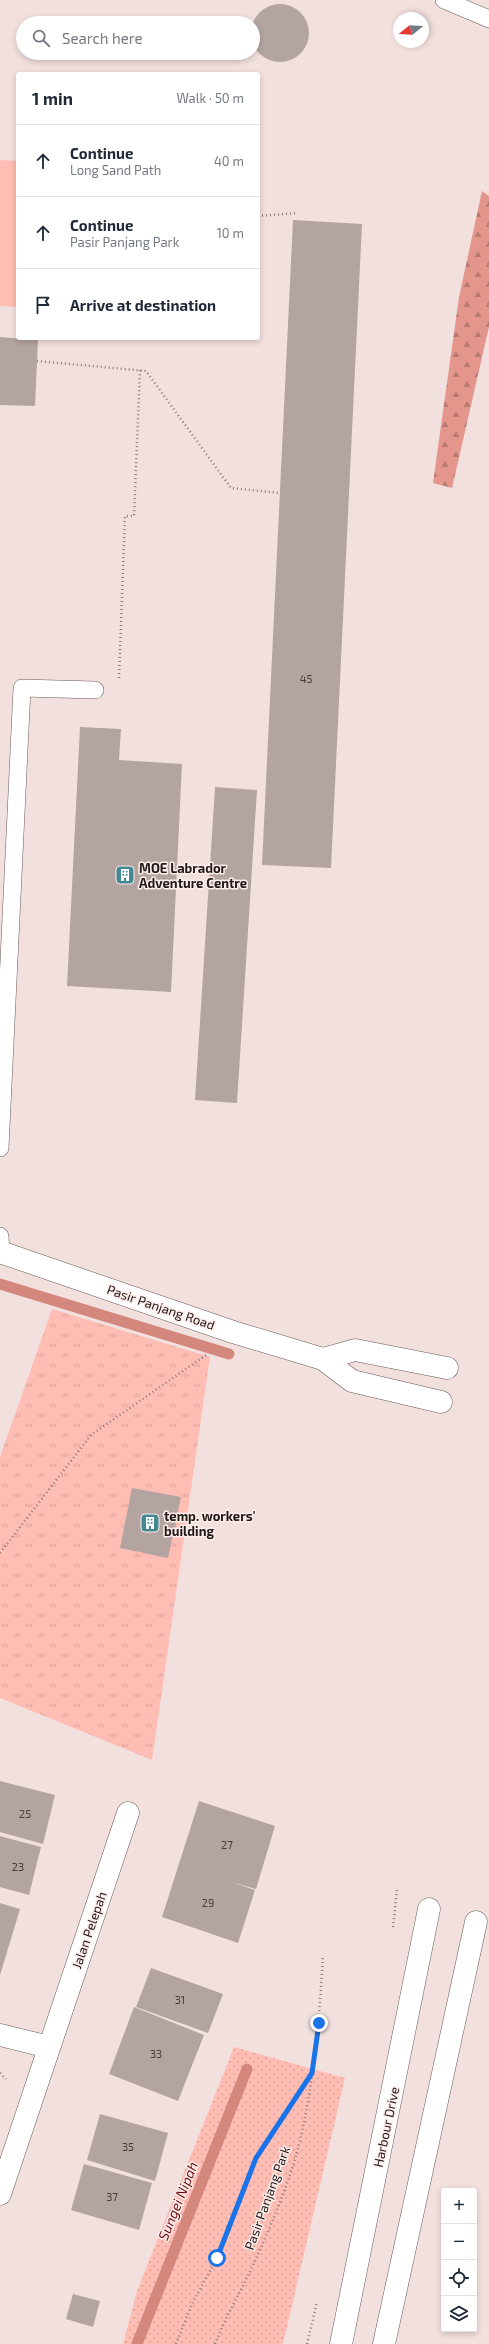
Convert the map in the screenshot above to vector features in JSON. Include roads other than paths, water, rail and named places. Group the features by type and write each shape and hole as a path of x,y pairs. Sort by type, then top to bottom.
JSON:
{"street":[{"name":"Pasir Panjang Road","path":"0,1247 226,1329 323,1359 352,1380 441,1402"},
{"path":"323,1359 355,1350 447,1368"},
{"name":"Jalan Pelepah","path":"0,2194 128,1813"},
{"name":"Harbour Drive","path":"341,2344 430,1909"},
{"path":"384,2344 476,1922"},
{"path":"0,2035 50,2047"}],"lane":[{"path":"444,0 489,19"},
{"path":"0,1148 22,688 95,690"}],"waterway":[{"path":"0,1284 229,1354"},
{"name":"Sungei Nipah","path":"137,2344 247,2069"}],"place":[{"name":"MOE Labrador Adventure Centre","path":"125,875"},
{"name":"temp. workers' building","path":"150,1523"}]}
